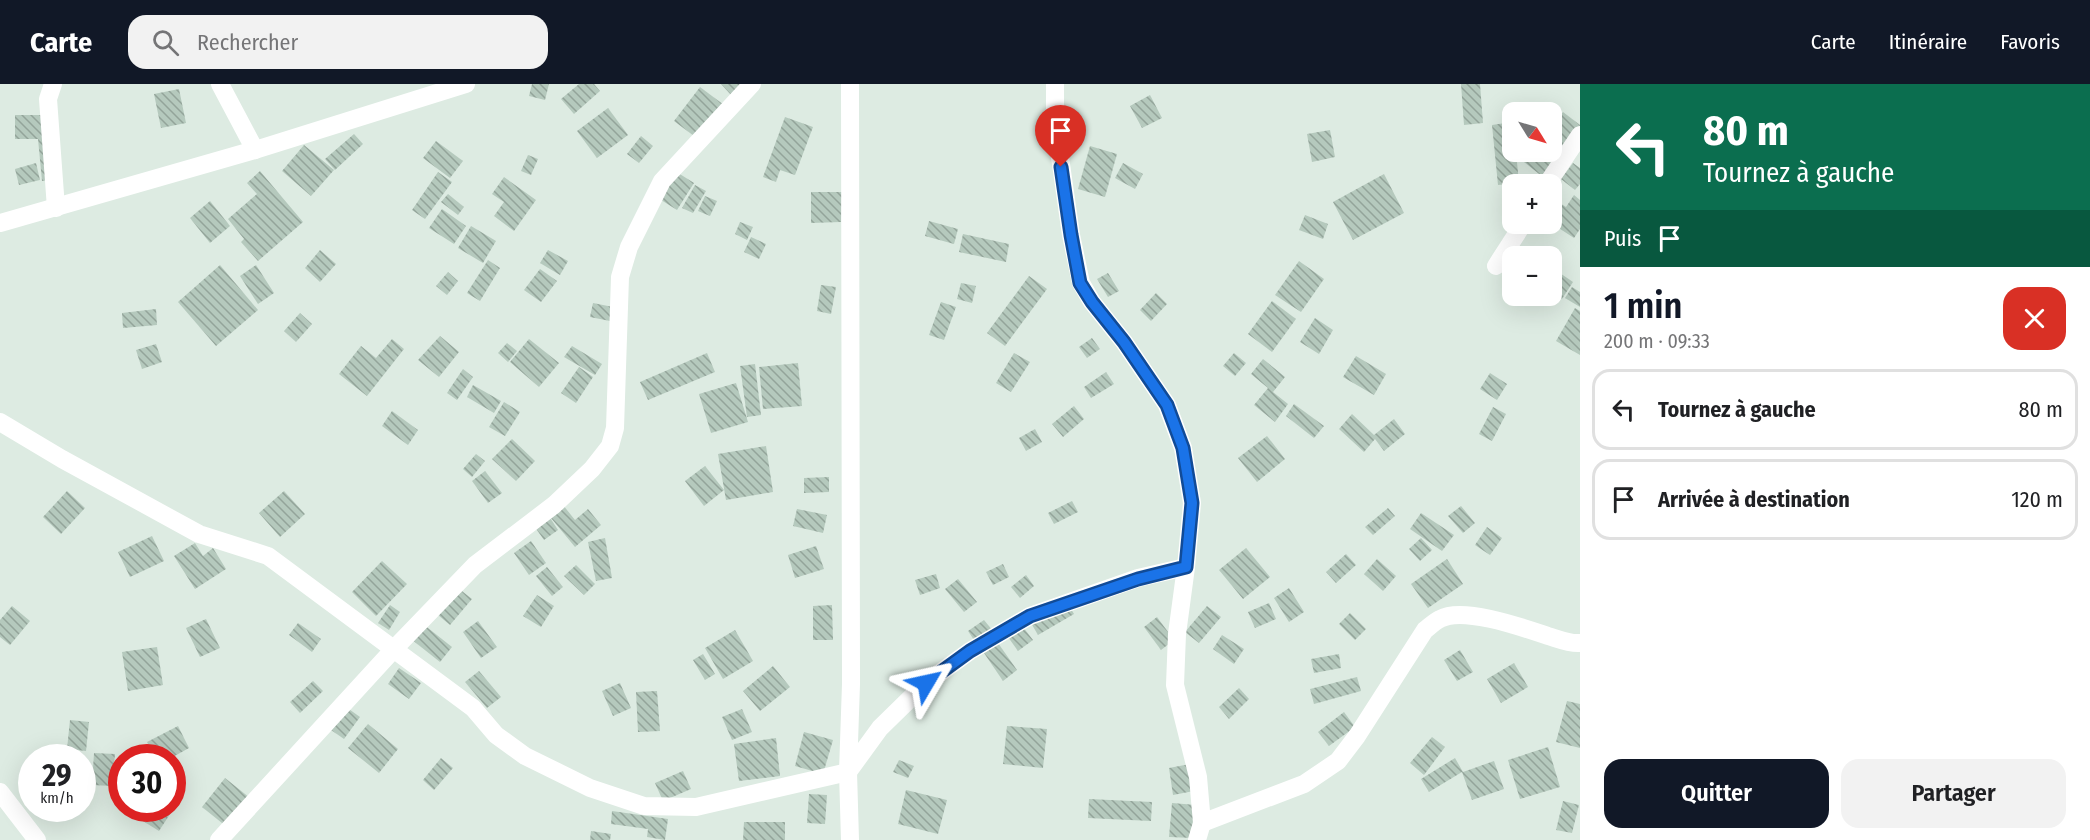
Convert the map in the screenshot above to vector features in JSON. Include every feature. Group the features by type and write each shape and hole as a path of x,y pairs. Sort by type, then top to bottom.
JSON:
{"street":[{"path":"53,84 48,99 56,208"},
{"path":"220,84 255,150"},
{"path":"0,223 255,150 466,84"},
{"path":"219,840 393,650 475,565 554,505 592,469 610,446 615,428 620,277 629,247 662,182 752,84"},
{"path":"849,840 850,84"},
{"path":"1055,84 1055,122 1080,283 1167,405 1183,448 1192,503 1177,634 1175,685 1198,777 1199,832 1304,784 1338,761 1357,736 1425,630 1440,619 1450,615 1494,619 1575,644 1580,643"},
{"path":"1553,174 1580,135"},
{"path":"1496,266 1516,234"},
{"path":"0,422 62,459 199,534 268,556 473,708 496,735 525,756 590,788 644,806 696,807 848,772 880,728 926,683 970,651 1030,616 1138,579 1186,567"},
{"path":"0,792 37,840"}],"building":[{"path":"532,84 549,84 545,100 529,96"},
{"path":"579,84 594,84 600,91 574,114 561,99"},
{"path":"721,84 746,84 732,96"},
{"path":"1461,84 1480,84 1483,123 1464,125"},
{"path":"700,87 724,105 698,139 674,121"},
{"path":"179,89 186,123 161,128 154,94"},
{"path":"1150,95 1162,118 1142,128 1130,106"},
{"path":"608,108 628,135 597,158 577,131"},
{"path":"1562,113 1580,125 1580,129 1562,152"},
{"path":"15,115 45,115 57,179 42,181 38,139 15,139"},
{"path":"785,117 813,127 795,175 780,170 776,182 763,177"},
{"path":"1502,124 1502,162 1517,162 1518,174 1502,174 1502,185 1498,185 1492,125"},
{"path":"1330,130 1335,157 1312,162 1307,134"},
{"path":"354,134 363,144 335,170 325,159"},
{"path":"641,136 653,146 639,163 627,154"},
{"path":"436,141 463,161 450,178 423,158"},
{"path":"304,145 334,170 311,196 282,171"},
{"path":"1090,146 1117,154 1105,197 1078,189"},
{"path":"528,155 538,159 531,175 521,171"},
{"path":"1524,162 1555,162 1545,174 1539,174"},
{"path":"36,163 40,180 19,185 15,169"},
{"path":"1123,163 1143,174 1135,189 1115,178"},
{"path":"1573,163 1580,168 1580,184 1575,190 1562,178"},
{"path":"260,171 303,222 258,261 241,242 244,239 228,219 257,194 247,183"},
{"path":"675,171 694,183 677,210 658,198"},
{"path":"438,172 452,182 425,219 412,210"},
{"path":"1384,174 1404,213 1353,240 1333,202"},
{"path":"504,177 536,200 514,231 494,216 504,202 492,194"},
{"path":"695,185 706,191 693,213 682,208"},
{"path":"811,192 842,192 841,222 811,223"},
{"path":"448,194 464,207 458,215 441,202"},
{"path":"1574,195 1580,200 1580,229 1574,238 1562,230 1562,204 1566,207"},
{"path":"705,196 717,201 710,216 698,211"},
{"path":"210,201 230,226 210,243 190,218"},
{"path":"442,209 466,226 454,244 429,228"},
{"path":"1305,215 1328,224 1323,239 1299,230"},
{"path":"929,221 958,229 954,244 925,236"},
{"path":"740,222 753,227 747,240 735,234"},
{"path":"471,226 496,241 483,263 458,248"},
{"path":"963,234 1009,244 1006,262 959,252"},
{"path":"751,237 766,244 759,259 744,252"},
{"path":"320,250 336,264 320,282 305,268"},
{"path":"548,250 568,261 560,275 540,263"},
{"path":"488,260 500,268 480,301 467,293"},
{"path":"1299,261 1324,279 1301,312 1275,295"},
{"path":"220,265 258,310 216,346 178,302"},
{"path":"256,265 274,293 258,304 240,276"},
{"path":"540,269 557,281 541,302 524,290"},
{"path":"448,272 458,281 447,295 436,286"},
{"path":"1108,273 1119,291 1108,297 1097,279"},
{"path":"1562,274 1573,282 1562,299"},
{"path":"1029,276 1047,289 1005,346 987,333"},
{"path":"961,283 976,286 972,303 957,299"},
{"path":"821,285 836,287 831,314 817,311"},
{"path":"1572,287 1580,292 1580,307 1565,298"},
{"path":"1156,293 1167,304 1151,321 1140,310"},
{"path":"1272,301 1296,319 1272,352 1248,334"},
{"path":"941,302 956,307 944,340 929,335"},
{"path":"593,303 618,308 615,322 590,317"},
{"path":"1575,308 1580,311 1580,355 1556,341"},
{"path":"156,309 157,325 123,328 122,313"},
{"path":"300,313 312,324 296,342 284,331"},
{"path":"1315,318 1333,330 1319,354 1300,342"},
{"path":"440,336 459,352 439,377 418,360"},
{"path":"1092,338 1100,349 1087,358 1079,347"},
{"path":"392,339 404,349 367,396 339,374 361,346 376,358"},
{"path":"529,339 559,363 539,387 510,362"},
{"path":"507,343 517,351 508,362 498,353"},
{"path":"156,344 162,362 142,369 136,350"},
{"path":"572,346 602,364 595,375 564,357"},
{"path":"707,353 715,372 648,400 640,382"},
{"path":"1014,353 1030,362 1011,392 996,383"},
{"path":"1234,353 1246,363 1235,376 1223,366"},
{"path":"1356,356 1386,374 1374,395 1343,377"},
{"path":"1263,359 1285,377 1273,392 1288,404 1275,422 1254,405 1268,388 1251,374"},
{"path":"798,363 802,406 763,409 759,367"},
{"path":"755,364 761,415 747,417 740,366"},
{"path":"579,367 593,377 576,403 561,393"},
{"path":"463,369 473,377 457,400 447,393"},
{"path":"1106,372 1114,384 1091,398 1084,387"},
{"path":"1490,373 1507,384 1497,400 1480,389"},
{"path":"736,383 748,422 711,433 699,394"},
{"path":"473,385 501,401 494,413 467,397"},
{"path":"504,402 520,412 505,436 489,427"},
{"path":"1294,404 1324,426 1314,438 1286,416"},
{"path":"1074,406 1084,419 1063,437 1052,424"},
{"path":"1493,407 1506,414 1492,441 1479,434"},
{"path":"392,411 418,430 408,445 382,426"},
{"path":"1352,414 1374,435 1394,419 1405,434 1384,451 1375,439 1364,452 1339,429"},
{"path":"1035,429 1042,442 1026,451 1019,438"},
{"path":"1267,436 1285,459 1257,482 1238,458"},
{"path":"512,439 535,461 516,481 492,459"},
{"path":"766,446 773,492 726,500 718,454"},
{"path":"476,454 485,461 472,477 463,469"},
{"path":"705,466 724,490 704,506 685,481"},
{"path":"485,471 502,493 488,503 472,481"},
{"path":"829,477 829,492 804,493 804,478"},
{"path":"67,491 85,508 61,534 43,517"},
{"path":"284,491 305,514 280,537 259,513"},
{"path":"559,500 575,520 588,509 601,525 575,547 546,512"},
{"path":"1072,501 1078,512 1054,524 1048,513"},
{"path":"1461,506 1475,523 1463,533 1448,516"},
{"path":"1388,508 1395,516 1373,535 1365,527"},
{"path":"797,509 827,515 823,533 793,526"},
{"path":"547,513 558,530 544,540 532,523"},
{"path":"1421,513 1454,535 1442,551 1410,529"},
{"path":"1487,527 1502,538 1490,555 1475,545"},
{"path":"152,536 164,561 130,577 118,552"},
{"path":"605,538 612,578 596,581 588,542"},
{"path":"1421,538 1432,550 1420,561 1409,549"},
{"path":"531,541 546,563 529,575 514,553"},
{"path":"195,543 203,556 213,548 226,569 195,589 174,556"},
{"path":"816,546 824,569 795,578 788,555"},
{"path":"1246,548 1270,577 1243,599 1219,570"},
{"path":"1346,554 1356,565 1336,583 1326,572"},
{"path":"1377,559 1396,576 1383,591 1364,574"},
{"path":"1447,559 1463,584 1428,608 1411,584"},
{"path":"382,561 407,584 376,616 352,592"},
{"path":"1003,564 1009,577 993,585 986,572"},
{"path":"576,565 595,584 584,595 564,576"},
{"path":"547,567 563,587 552,596 536,576"},
{"path":"936,574 940,588 920,595 915,580"},
{"path":"1026,575 1034,586 1020,598 1011,587"},
{"path":"958,579 977,602 964,612 945,589"},
{"path":"453,584 472,599 450,625 432,610"},
{"path":"1289,588 1304,612 1289,622 1274,598"},
{"path":"537,595 554,606 541,627 523,616"},
{"path":"1067,602 1074,614 1038,635 1031,623"},
{"path":"1269,603 1276,619 1255,628 1248,612"},
{"path":"390,605 400,612 389,630 378,623"},
{"path":"832,605 833,640 813,640 813,606"},
{"path":"12,606 30,621 10,645 0,637 0,620"},
{"path":"1207,606 1221,617 1199,643 1185,632"},
{"path":"1350,613 1366,629 1355,640 1339,624"},
{"path":"1157,617 1174,640 1161,650 1144,627"},
{"path":"206,619 220,648 200,657 186,628"},
{"path":"984,620 993,631 976,643 968,631"},
{"path":"478,621 497,647 481,658 463,632"},
{"path":"298,623 321,639 312,652 289,635"},
{"path":"423,624 452,647 440,662 411,639"},
{"path":"1023,627 1033,640 1018,651 1008,637"},
{"path":"735,630 753,661 723,679 705,648"},
{"path":"1222,635 1244,649 1234,664 1213,649"},
{"path":"998,643 1017,670 1003,681 984,653"},
{"path":"157,647 163,685 128,691 122,652"},
{"path":"1460,650 1473,672 1457,681 1444,660"},
{"path":"703,654 715,674 705,680 693,660"},
{"path":"1339,654 1341,668 1314,673 1311,659"},
{"path":"1514,663 1528,687 1501,703 1487,679"},
{"path":"773,666 790,687 760,711 743,691"},
{"path":"399,668 421,683 409,699 388,684"},
{"path":"479,671 501,697 487,708 465,682"},
{"path":"1357,677 1361,691 1314,704 1310,689"},
{"path":"313,681 323,691 300,713 290,702"},
{"path":"620,683 631,708 613,716 602,691"},
{"path":"1239,688 1249,699 1229,719 1219,707"},
{"path":"657,691 660,731 638,732 636,692"},
{"path":"1567,701 1580,704 1580,748 1556,742"},
{"path":"346,707 360,717 344,739 331,730"},
{"path":"742,709 752,732 732,740 722,717"},
{"path":"1344,712 1355,727 1329,746 1318,732"},
{"path":"70,720 89,722 87,744 68,744"},
{"path":"368,724 398,749 379,773 348,748"},
{"path":"178,726 189,748 186,750 186,744 148,744 147,742"},
{"path":"1007,726 1047,729 1043,768 1003,764"},
{"path":"804,732 833,740 823,774 795,766"},
{"path":"1432,737 1445,747 1424,775 1410,763"},
{"path":"776,738 780,776 739,781 734,744"},
{"path":"1548,747 1560,787 1520,799 1508,760"},
{"path":"96,753 108,754 108,786 96,785"},
{"path":"441,758 453,768 434,790 423,780"},
{"path":"1455,758 1463,772 1494,761 1504,789 1472,800 1462,772 1429,792 1421,779"},
{"path":"899,760 914,766 908,778 893,772"},
{"path":"1195,763 1199,790 1173,795 1169,768"},
{"path":"683,771 691,789 663,801 655,783"},
{"path":"225,778 250,798 227,827 202,807"},
{"path":"906,790 947,800 938,834 898,824"},
{"path":"809,794 827,795 825,824 807,823"},
{"path":"1089,799 1152,802 1151,821 1088,818"},
{"path":"1563,801 1579,805 1572,833 1556,830"},
{"path":"1172,803 1196,805 1193,838 1169,837"},
{"path":"612,811 668,819 665,840 647,837 648,829 611,824"},
{"path":"145,822 165,822 159,831"},
{"path":"744,822 785,822 785,840 743,840"},
{"path":"591,831 611,834 610,840 590,840"}],"route":[{"path":"926,683 970,651 1030,616 1138,579 1186,567 1192,503 1183,448 1167,405 1080,283 1061,167"}]}
